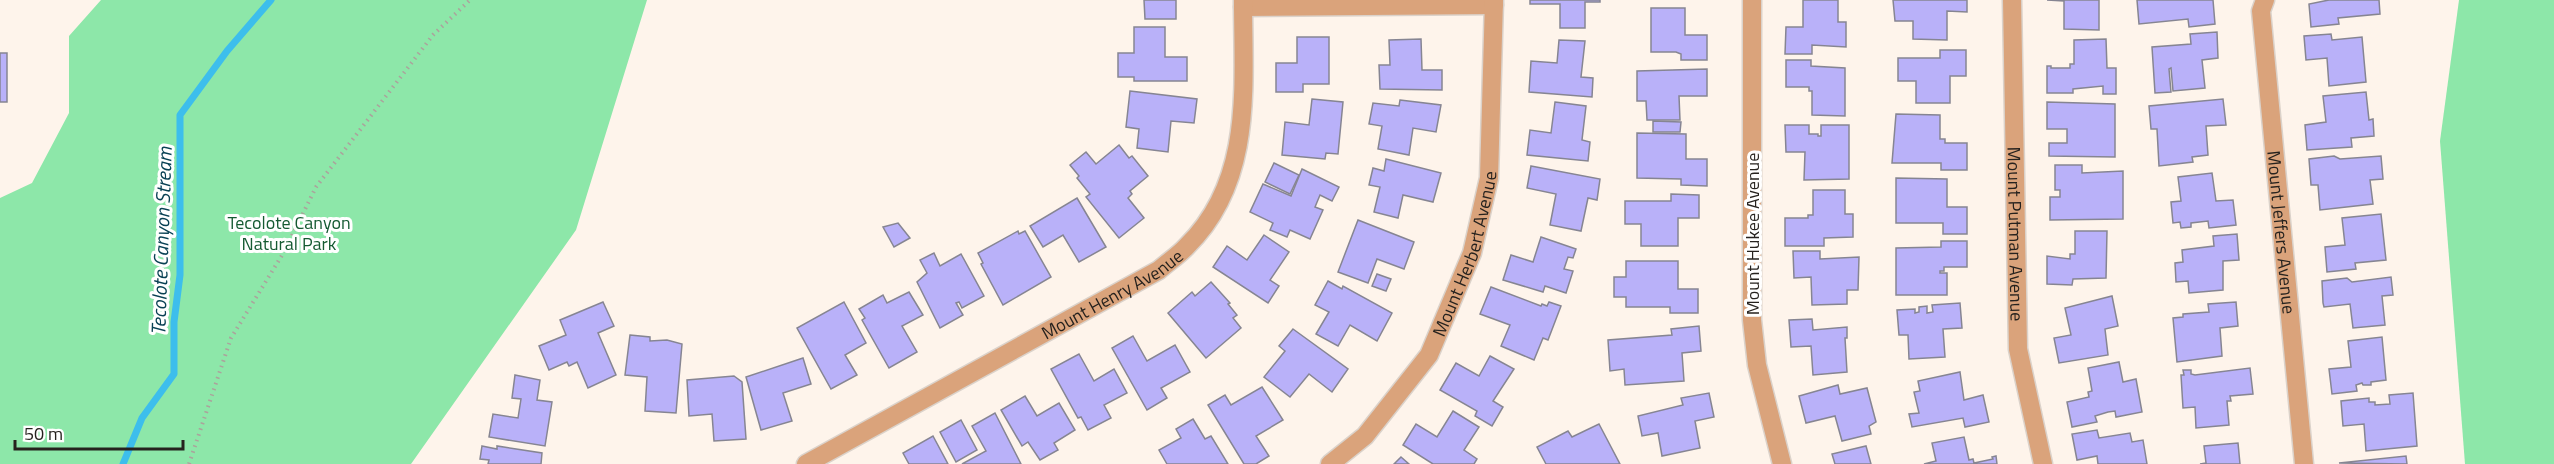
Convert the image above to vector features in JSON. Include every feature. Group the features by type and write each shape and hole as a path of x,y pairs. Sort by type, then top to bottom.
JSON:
{"street":[{"name":"Mount Hukee Avenue","path":"1752,0 1752,320 1757,365 1782,464"},
{"name":"Mount Putman Avenue","path":"2012,0 2018,350 2043,464"},
{"name":"Mount Jeffers Avenue","path":"2265,0 2261,11 2304,464"},
{"path":"1243,3 1494,3"},
{"name":"Mount Henry Avenue","path":"806,464 1159,270 1188,246 1209,219 1231,178 1243,123 1243,3"},
{"name":"Mount Herbert Avenue","path":"1330,464 1365,436 1429,355 1472,253 1489,178 1494,3"}],"path":[{"path":"189,464 231,338 285,252 316,187 433,35 471,0"}],"green space":[{"name":"Tecolote Canyon Natural Park","path":"101,0 647,0 576,230 411,464 0,464 0,198 32,183 69,113 69,36"},
{"path":"2459,0 2554,0 2554,464 2465,464 2440,141"}],"building":[{"path":"1144,0 1176,0 1176,19 1145,19"},
{"path":"1530,0 1600,0 1600,2 1585,2 1585,28 1560,28 1560,4 1530,4"},
{"path":"1803,0 1838,0 1838,22 1846,22 1846,47 1812,45 1812,54 1785,54 1786,27 1803,27"},
{"path":"1893,0 1967,0 1967,12 1947,11 1947,40 1913,39 1913,21 1895,21"},
{"path":"2047,0 2099,0 2099,30 2064,29 2064,1"},
{"path":"2137,0 2213,0 2215,24 2189,27 2188,19 2139,24"},
{"path":"2329,0 2379,0 2380,14 2338,18 2339,24 2311,27 2309,4"},
{"path":"1651,8 1685,8 1685,35 1707,35 1707,60 1681,60 1681,54 1676,52 1651,52"},
{"path":"1134,27 1165,27 1165,57 1187,57 1187,81 1134,81 1134,77 1118,77 1118,53 1134,53"},
{"path":"2217,32 2218,58 2202,60 2205,88 2173,91 2171,68 2169,69 2171,92 2155,93 2152,47 2191,44 2190,34"},
{"path":"2331,34 2332,40 2362,37 2366,82 2329,86 2327,58 2306,60 2304,36"},
{"path":"1297,37 1329,37 1329,84 1303,84 1303,92 1276,92 1276,63 1297,63"},
{"path":"1421,39 1422,70 1442,70 1442,90 1380,89 1379,65 1390,65 1389,40"},
{"path":"2106,39 2107,68 2116,68 2116,94 2103,94 2103,86 2073,89 2073,93 2047,93 2047,66 2070,68 2070,64 2074,64 2074,40"},
{"path":"1559,40 1585,41 1581,77 1593,78 1592,97 1529,92 1531,61 1557,63"},
{"path":"1940,50 1966,50 1966,76 1950,76 1950,103 1916,103 1916,81 1898,81 1898,58 1940,58"},
{"path":"0,53 7,53 7,102 0,102"},
{"path":"1786,60 1811,60 1811,66 1845,68 1845,116 1812,115 1812,91 1809,91 1809,87 1786,87"},
{"path":"1707,69 1707,96 1679,96 1680,120 1647,120 1646,101 1637,101 1637,71"},
{"path":"1130,91 1197,99 1194,123 1171,121 1168,152 1137,148 1139,129 1126,127"},
{"path":"2366,92 2369,120 2373,119 2374,136 2351,138 2352,147 2307,150 2305,125 2326,122 2323,96"},
{"path":"1312,99 1343,102 1338,154 1326,153 1325,159 1282,155 1285,122 1309,125"},
{"path":"2223,99 2226,125 2206,126 2208,155 2192,157 2193,162 2159,166 2157,129 2151,129 2149,106"},
{"path":"1400,100 1441,105 1436,132 1413,128 1409,155 1378,149 1382,126 1369,124 1373,103 1399,106"},
{"path":"1555,102 1586,106 1582,140 1590,142 1588,161 1527,155 1530,130 1551,133"},
{"path":"2047,102 2115,104 2115,157 2049,156 2049,143 2067,143 2067,129 2047,129"},
{"path":"1896,114 1940,115 1940,139 1945,139 1945,143 1967,143 1967,170 1941,170 1941,163 1892,163"},
{"path":"1653,121 1681,122 1680,132 1653,132"},
{"path":"1785,125 1809,125 1809,134 1821,136 1821,125 1849,125 1849,179 1804,180 1805,152 1786,152"},
{"path":"1637,133 1686,134 1686,159 1707,159 1707,186 1681,185 1681,179 1637,178"},
{"path":"1119,145 1129,158 1132,156 1148,176 1130,191 1132,194 1128,198 1144,218 1119,238 1086,197 1090,194 1070,165 1086,152 1096,164"},
{"path":"2334,156 2340,159 2381,156 2383,179 2370,180 2373,204 2320,210 2318,185 2311,185 2309,159"},
{"path":"1386,159 1441,173 1433,202 1403,195 1398,218 1374,212 1380,187 1369,185 1373,168 1384,171"},
{"path":"1274,163 1299,175 1290,194 1265,182"},
{"path":"2055,165 2082,165 2082,173 2123,171 2123,219 2050,220 2050,197 2060,197 2060,190 2055,190"},
{"path":"1531,166 1600,179 1597,200 1588,198 1581,231 1550,225 1556,194 1527,188"},
{"path":"1302,169 1339,187 1332,201 1320,195 1315,207 1323,210 1310,239 1290,230 1287,237 1270,230 1273,223 1250,212 1263,184 1291,196"},
{"path":"2212,173 2216,201 2233,200 2236,225 2209,228 2208,221 2191,223 2191,227 2181,228 2180,222 2173,223 2171,202 2181,201 2178,177"},
{"path":"1896,178 1947,179 1947,207 1967,207 1967,234 1943,234 1943,223 1896,223"},
{"path":"1813,190 1845,190 1845,214 1853,214 1853,237 1824,238 1824,246 1785,246 1785,218 1808,218 1808,215 1813,215"},
{"path":"1671,194 1699,195 1699,218 1678,218 1678,246 1641,246 1641,224 1625,224 1625,201 1671,201"},
{"path":"1077,198 1106,247 1079,262 1063,235 1043,247 1030,226"},
{"path":"2381,214 2386,260 2355,263 2356,269 2327,272 2325,247 2345,245 2342,218"},
{"path":"1358,220 1414,242 1404,269 1377,259 1368,283 1338,272"},
{"path":"898,223 910,238 894,247 883,227"},
{"path":"1018,231 1019,234 1025,231 1051,277 1003,305 981,264 983,263 978,253"},
{"path":"2075,231 2107,231 2106,278 2073,279 2072,285 2047,284 2047,256 2070,259 2070,254 2075,254"},
{"path":"2237,234 2239,260 2223,261 2223,290 2189,293 2188,281 2176,282 2175,263 2183,262 2182,250 2214,246 2213,236"},
{"path":"1264,235 1289,252 1270,280 1279,286 1268,303 1213,267 1227,246 1247,260"},
{"path":"1541,237 1576,249 1573,258 1568,257 1564,269 1573,271 1566,293 1545,286 1543,292 1503,280 1511,255 1533,262"},
{"path":"1941,241 1967,241 1967,267 1944,267 1944,271 1940,271 1940,273 1947,273 1947,295 1896,295 1896,248 1941,247"},
{"path":"1793,251 1820,251 1820,259 1859,257 1858,290 1847,290 1847,304 1812,305 1811,277 1794,278"},
{"path":"934,253 940,266 961,254 984,296 962,308 959,302 956,303 963,315 940,328 917,282 927,273 920,260"},
{"path":"1626,261 1678,261 1678,289 1698,289 1698,313 1670,313 1670,307 1626,307 1626,297 1614,297 1614,277 1626,277"},
{"path":"1377,274 1391,279 1386,291 1372,286"},
{"path":"2391,277 2393,295 2382,296 2385,325 2353,328 2350,304 2324,307 2322,281 2347,278 2352,282"},
{"path":"1328,281 1342,289 1343,286 1392,313 1377,341 1350,325 1338,346 1316,334 1329,312 1315,305"},
{"path":"1211,282 1230,303 1228,304 1237,315 1233,318 1241,328 1206,358 1168,313 1192,292 1195,296"},
{"path":"1491,287 1541,306 1542,304 1547,306 1549,302 1561,306 1548,340 1543,338 1534,360 1501,346 1510,325 1480,314"},
{"path":"909,292 923,315 902,326 917,352 889,368 862,320 865,318 859,309 883,295 887,303"},
{"path":"2112,296 2118,326 2105,329 2108,355 2059,363 2054,338 2071,335 2065,308"},
{"path":"603,302 614,326 598,333 616,375 588,388 577,362 569,366 567,362 549,370 539,346 566,335 560,320"},
{"path":"844,302 866,343 845,355 857,375 831,389 797,328"},
{"path":"2236,302 2238,326 2220,328 2222,356 2177,362 2173,318 2183,317 2183,314 2209,312 2208,304"},
{"path":"1960,303 1962,328 1943,329 1945,357 1909,359 1908,335 1899,335 1897,310 1915,309 1915,313 1919,312 1919,307 1927,306 1927,313 1933,312 1932,305"},
{"path":"1812,319 1813,330 1847,327 1847,338 1845,338 1847,372 1813,375 1811,346 1791,347 1789,320"},
{"path":"1699,326 1701,351 1682,353 1684,381 1625,385 1624,369 1610,371 1608,340 1672,335 1671,329"},
{"path":"1293,329 1348,369 1332,392 1309,374 1290,397 1264,377 1285,351 1279,346"},
{"path":"630,335 650,337 650,341 667,340 682,344 676,413 645,411 647,377 625,375"},
{"path":"1133,336 1147,361 1175,345 1190,372 1161,388 1167,398 1147,410 1112,348"},
{"path":"2382,337 2386,380 2371,382 2371,385 2362,383 2356,385 2357,391 2332,394 2329,369 2351,367 2348,341"},
{"path":"1079,354 1094,381 1114,369 1127,393 1104,405 1111,418 1088,430 1081,417 1078,418 1051,369"},
{"path":"1490,356 1514,369 1493,401 1503,407 1492,426 1475,416 1477,411 1440,390 1456,363 1479,376"},
{"path":"803,358 811,384 783,393 792,421 761,430 746,377"},
{"path":"2119,362 2123,382 2136,379 2142,412 2116,417 2115,411 2108,412 2095,416 2097,422 2072,427 2067,402 2089,397 2088,392 2092,391 2088,368"},
{"path":"2250,368 2253,394 2230,396 2231,401 2227,401 2229,425 2196,428 2195,407 2183,408 2181,375 2184,375 2183,370 2191,370 2191,374 2195,375"},
{"path":"1960,372 1964,400 1983,395 1989,422 1965,427 1963,418 1912,427 1909,414 1919,413 1914,392 1920,391 1918,381"},
{"path":"515,375 540,380 537,400 552,402 545,446 489,437 493,414 518,418 521,399 512,398"},
{"path":"734,376 742,382 746,439 714,441 712,414 689,416 687,380"},
{"path":"1838,385 1840,394 1867,388 1876,422 1869,426 1871,434 1842,441 1835,416 1806,423 1799,396"},
{"path":"1262,387 1283,420 1256,436 1269,456 1256,464 1244,464 1208,405 1225,395 1231,405"},
{"path":"1709,393 1714,417 1695,421 1700,448 1662,456 1658,433 1642,436 1638,416 1683,405 1681,398"},
{"path":"2413,393 2417,446 2366,451 2364,424 2343,426 2341,401 2369,398 2369,402 2375,402 2375,405 2390,404 2389,395"},
{"path":"1025,396 1037,416 1059,403 1075,430 1054,443 1058,450 1040,460 1028,442 1022,446 1001,410"},
{"path":"1453,411 1479,427 1464,450 1477,459 1474,464 1433,464 1403,445 1416,424 1437,437"},
{"path":"995,413 1021,464 962,464 986,451 972,426"},
{"path":"1193,419 1205,439 1211,436 1228,464 1167,464 1159,450 1181,438 1176,429"},
{"path":"961,420 977,450 956,462 940,432"},
{"path":"1599,424 1620,464 1546,464 1537,447 1568,431 1572,437"},
{"path":"2097,430 2099,438 2130,433 2132,442 2143,440 2147,464 2098,464 2097,456 2077,460 2072,434"},
{"path":"933,436 948,464 909,464 903,453"},
{"path":"1964,437 1969,460 1973,459 1974,463 1993,459 1992,457 1996,456 1997,464 1924,464 1936,461 1932,443"},
{"path":"2238,443 2240,464 2200,464 2206,463 2204,446"},
{"path":"482,446 542,453 541,464 488,464 489,460 480,459"},
{"path":"1866,446 1871,464 1835,464 1832,454"},
{"path":"2406,456 2407,464 2339,463"},
{"path":"1401,457 1409,464 1394,464"}],"waterway":[{"name":"Tecolote Canyon Stream","path":"123,464 142,418 174,374 174,322 180,275 180,115 227,51 271,0"}]}
